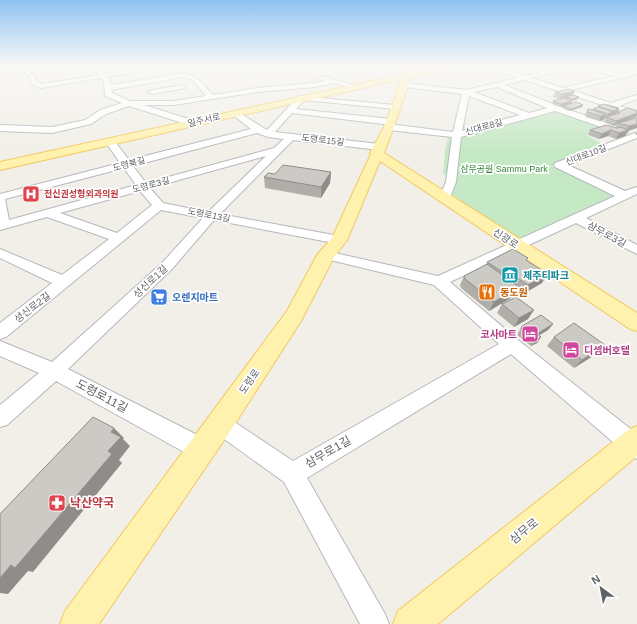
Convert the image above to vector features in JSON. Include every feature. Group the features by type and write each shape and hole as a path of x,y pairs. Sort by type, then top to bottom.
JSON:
{"main road":[{"name":"일주서로","path":"0,166 319,94"},
{"name":"도령로","path":"78,624 220,424 294,316 333,247 401,94"},
{"name":"신광로","path":"377,150 445,198 637,323"},
{"name":"삼무로","path":"411,624 635,443"}],"street":[{"path":"108,94 117,98 162,104 234,94"},
{"path":"209,94 212,98"},
{"path":"236,113 263,132 290,111 302,98 379,94"},
{"path":"290,111 394,94"},
{"name":"신대로8길","path":"402,94 457,135 555,108"},
{"path":"445,198 451,182 457,135 466,94"},
{"path":"472,94 527,115"},
{"path":"521,94 636,137"},
{"path":"577,94 636,113"},
{"path":"578,116 637,97"},
{"path":"0,128 52,130 78,125 88,122 103,112 130,99 192,123"},
{"name":"도령로15길","path":"263,132 377,150"},
{"name":"도령북길","path":"0,197 127,164 263,132"},
{"name":"성신로1길","path":"0,418 167,266 211,216 292,136"},
{"name":"신대로10길","path":"624,196 559,165 636,137"},
{"path":"110,141 143,187 159,206"},
{"name":"도령로3길","path":"2,225 278,150"},
{"path":"439,281 637,190"},
{"path":"0,201 2,225"},
{"name":"도령로13길","path":"159,206 211,216 333,247"},
{"name":"성신로2길","path":"0,332 159,206"},
{"path":"48,213 120,238"},
{"name":"삼무로3길","path":"576,218 637,250"},
{"path":"333,247 439,281 512,345 635,443"},
{"name":"성신로2길","path":"0,253 64,282"},
{"name":"삼무로1길","path":"292,474 512,345"},
{"name":"도령로11길","path":"0,348 54,370 201,449"},
{"path":"220,424 292,474 374,624"}],"green space":[{"name":"삼무공원 Sammu Park","path":"557,110 605,128 586,135 605,145 554,164 617,195 520,240 442,188 451,182 443,173 446,144 449,136 453,132 460,128 480,122 518,114 521,115 533,111"}],"building":[{"path":"573,95 579,97 572,99 566,97"},
{"path":"564,98 572,101 561,104 553,101"},
{"path":"576,102 583,105 571,109 563,106"},
{"path":"604,104 619,109 613,111 598,106"},
{"path":"598,107 613,112 608,114 593,109"},
{"path":"628,108 637,111 637,113 616,121 606,117 620,113 617,112"},
{"path":"590,109 606,115 601,116 588,112 587,110"},
{"path":"637,118 637,124 629,126 618,123"},
{"path":"606,125 628,130 619,133 611,130 602,134 590,130"},
{"path":"283,165 331,172 321,187 264,177 268,173 275,174"},
{"path":"513,249 528,258 526,260 548,274 528,285 507,271 504,273 487,262"},
{"path":"487,264 519,287 494,302 465,279 464,276"},
{"path":"516,297 534,310 519,318 502,304"},
{"path":"541,315 553,324 537,334 541,337 535,341 521,329 522,326"},
{"path":"574,323 605,345 582,360 554,337"},
{"path":"93,417 114,428 111,432 121,437 108,451 112,454 15,568 11,565 0,578 0,514"}],"place":[{"name":"전신권성형외과의원","path":"31,194"},
{"name":"제주티파크","path":"510,275"},
{"name":"동도원","path":"487,292"},
{"name":"오렌지마트","path":"159,297"},
{"name":"코사마트","path":"530,334"},
{"name":"디셈버호텔","path":"571,350"},
{"name":"낙산약국","path":"57,503"}]}
